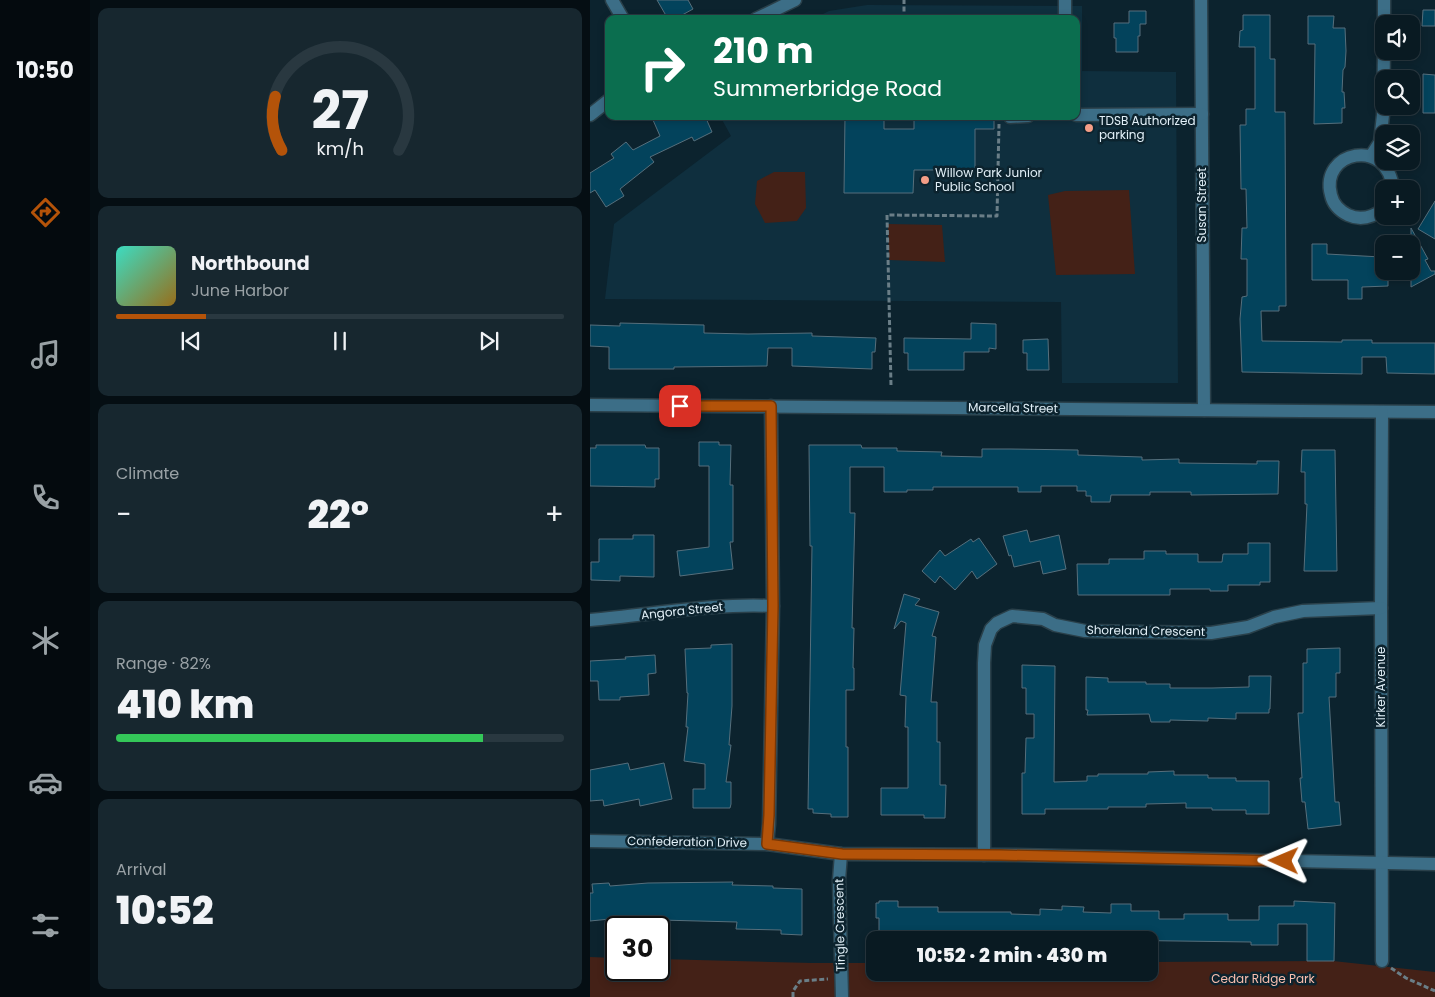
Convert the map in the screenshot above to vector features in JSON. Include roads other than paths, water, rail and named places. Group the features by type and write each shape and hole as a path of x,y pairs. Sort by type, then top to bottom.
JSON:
{"street":[{"path":"612,0 621,15"},
{"path":"764,15 795,0"},
{"path":"1065,0 1065,15"},
{"name":"Susan Street","path":"1201,0 1204,410"},
{"path":"1384,0 1384,15"},
{"path":"1371,156 1380,142 1383,115 1384,60"},
{"path":"590,115 605,103"},
{"path":"1080,115 1202,114"},
{"path":"1375,214 1366,218 1356,218 1338,208 1332,199 1330,189 1330,178 1334,169 1341,161 1350,156 1361,154 1371,156 1380,161 1388,168 1392,180"},
{"name":"Marcella Street","path":"590,405 1435,412"},
{"path":"767,844 773,606 771,406"},
{"name":"Kirker Avenue","path":"1382,412 1382,961"},
{"name":"Angora Street","path":"590,620 619,618 697,607 773,606"},
{"name":"Shoreland Crescent","path":"984,855 985,645 991,629 997,623 1012,616 1025,616 1085,631 1211,633 1248,627 1274,617 1303,611 1381,608"},
{"name":"Confederation Drive","path":"590,841 767,844 842,854 1435,864"},
{"name":"Tingle Crescent","path":"842,854 839,880 842,997"}],"place":[{"name":"TDSB Authorized parking","path":"1089,128"},
{"name":"Willow Park Junior Public School","path":"925,180"}],"park label":[{"name":"Cedar Ridge Park","path":"1263,979"}]}
